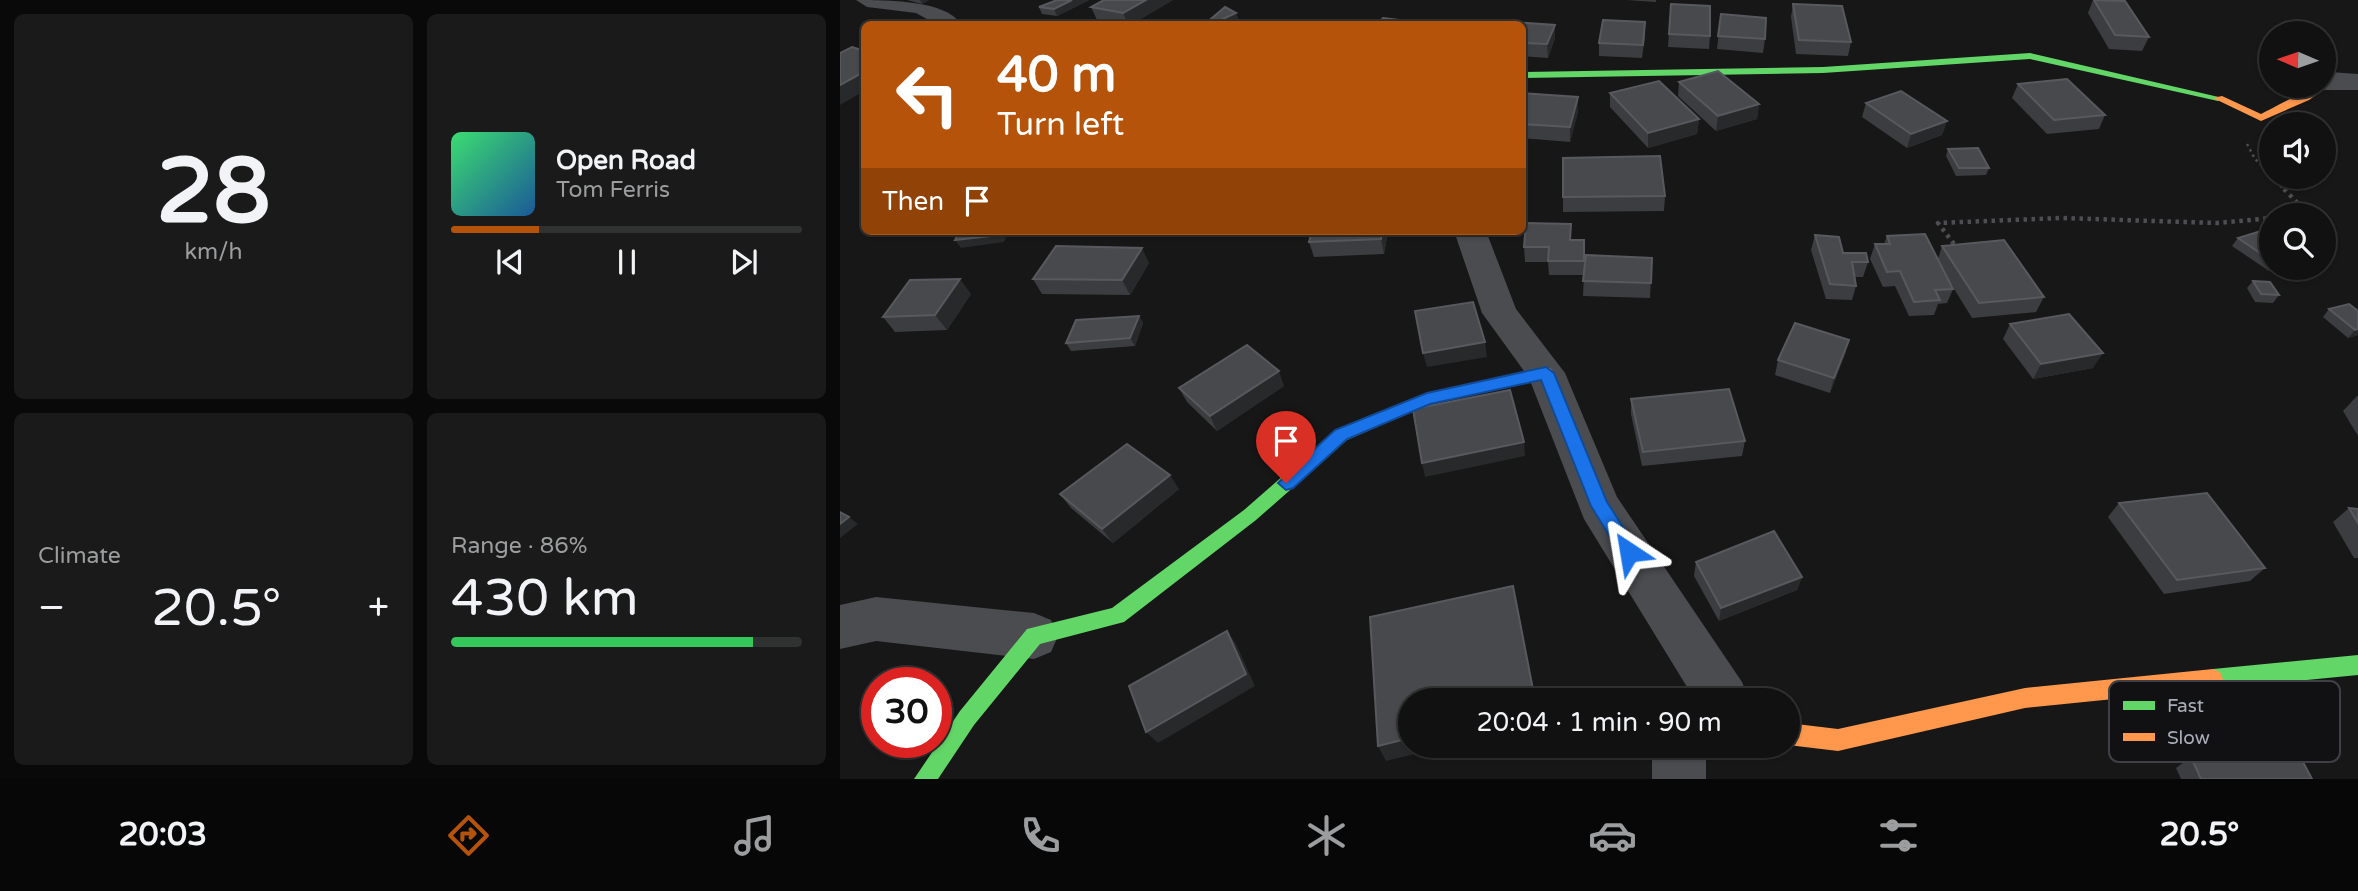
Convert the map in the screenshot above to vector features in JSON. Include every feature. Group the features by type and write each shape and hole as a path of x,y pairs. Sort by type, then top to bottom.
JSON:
{"street":[{"path":"867,0 922,7 947,21"},
{"path":"1526,75 1823,70 2030,56 2208,93 2261,118 2305,98"},
{"path":"2336,80 2358,82"},
{"path":"1471,235 1500,313 1546,373 1600,506 1712,688"},
{"path":"840,627 876,619 1034,636 1116,617 1250,515 1341,435 1427,399 1546,373"},
{"path":"925,779 967,718 1034,636"},
{"path":"2197,681 2358,665"},
{"path":"1800,735 1838,740 2025,698 2109,690"},
{"path":"1678,758 1679,779"}],"path":[{"path":"2284,189 2297,203"},
{"path":"1954,244 1938,223 2061,218 2217,223 2259,219"}],"building":[{"path":"1057,0 1072,0 1054,9 1039,7"},
{"path":"1104,0 1146,0 1123,13 1091,7"},
{"path":"2094,0 2125,1 2149,37 2115,35"},
{"path":"1671,4 1710,6 1710,36 1669,34"},
{"path":"1793,4 1842,6 1851,42 1799,40"},
{"path":"1225,7 1236,13 1219,21 1209,21"},
{"path":"1721,14 1766,18 1765,39 1718,36"},
{"path":"1383,18 1408,21 1380,21"},
{"path":"1603,20 1645,22 1643,45 1599,43"},
{"path":"1526,23 1555,25 1547,44 1526,43"},
{"path":"852,47 861,50 861,74 840,85 840,53"},
{"path":"1718,71 1759,104 1718,116 1679,82"},
{"path":"2067,79 2105,115 2054,120 2018,84"},
{"path":"1659,81 1699,119 1648,133 1610,93"},
{"path":"1901,91 1947,121 1911,134 1866,103"},
{"path":"1526,93 1578,97 1570,127 1526,124"},
{"path":"1978,148 1989,168 1959,168 1948,149"},
{"path":"1660,156 1665,196 1563,197 1563,158"},
{"path":"1526,223 1571,224 1570,240 1584,240 1584,261 1548,261 1549,247 1524,247"},
{"path":"2259,232 2259,252 2238,238"},
{"path":"1925,234 1953,289 1935,290 1940,300 1914,302 1900,271 1887,272 1875,244 1890,244 1887,236"},
{"path":"958,235 999,235 955,240"},
{"path":"1311,235 1382,235 1381,239 1309,242"},
{"path":"1815,235 1839,237 1843,253 1866,253 1868,262 1852,262 1856,286 1830,284"},
{"path":"2004,240 2044,297 1979,303 1942,246"},
{"path":"1056,246 1142,248 1122,280 1033,279"},
{"path":"1586,255 1652,258 1651,283 1583,281"},
{"path":"960,279 935,315 883,317 910,280"},
{"path":"2253,281 2270,282 2279,295 2261,294"},
{"path":"1473,302 1485,342 1423,353 1415,311"},
{"path":"2349,304 2358,311 2358,329 2355,330 2329,309"},
{"path":"2069,314 2103,353 2041,364 2010,324"},
{"path":"1139,316 1130,338 1066,343 1076,320"},
{"path":"1795,323 1849,340 1834,378 1778,360"},
{"path":"1247,345 1279,371 1210,416 1179,388"},
{"path":"1729,389 1745,441 1643,452 1631,399"},
{"path":"1510,390 1524,442 1422,463 1413,409"},
{"path":"1127,444 1170,475 1102,529 1060,494"},
{"path":"2207,493 2265,568 2177,580 2119,503"},
{"path":"2349,508 2358,509 2358,523"},
{"path":"840,512 849,517 840,524"},
{"path":"1774,531 1802,577 1721,608 1696,562"},
{"path":"1513,586 1533,688 1398,688 1398,741 1378,746 1370,617"},
{"path":"1227,631 1246,674 1146,732 1129,686"},
{"path":"2193,762 2303,762 2312,779 2201,779"}],"traffic: fast":[{"path":"1526,75 1823,70 2030,56 2218,98"},
{"path":"925,779 967,718 1034,636 1117,616 1250,515 1341,435 1371,423"},
{"path":"2213,679 2358,665"}],"traffic: slow":[{"path":"2218,98 2261,118 2305,98"},
{"path":"1371,423 1427,399 1546,373"},
{"path":"2193,681 2213,679"},
{"path":"1800,735 1838,740 2025,698 2109,690"}],"route":[{"path":"1286,483 1341,435 1427,399 1546,373 1600,506 1629,552"}]}
